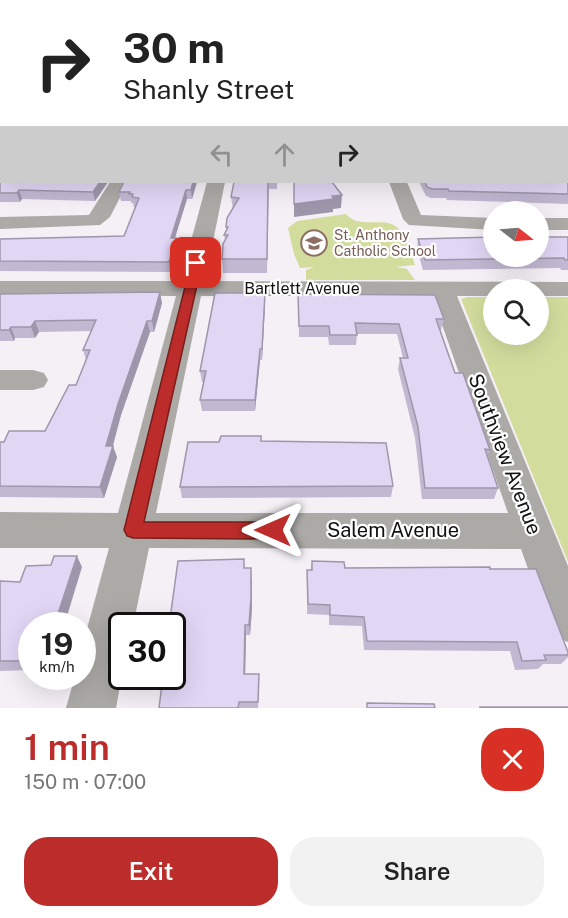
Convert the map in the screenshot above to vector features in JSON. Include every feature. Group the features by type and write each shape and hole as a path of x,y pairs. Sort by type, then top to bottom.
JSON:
{"street":[{"path":"0,223 93,221 100,217 118,183"},
{"path":"91,708 216,183"},
{"path":"398,183 413,219 416,221 483,224"},
{"path":"549,224 568,224"},
{"name":"Bartlett Avenue","path":"0,288 568,289"},
{"name":"Southview Avenue","path":"442,289 568,620"},
{"path":"0,380 33,380"},
{"name":"Salem Avenue","path":"0,530 534,531"}],"green space":[{"path":"346,214 358,221 387,223 399,229 407,241 415,265 396,267 407,269 415,280 306,280 306,270 314,267 300,268 288,228 297,221"},
{"path":"483,297 483,345 549,345 549,297 568,297 568,562 461,299"}],"building":[{"path":"0,183 99,183 93,192 19,190 17,193 0,193"},
{"path":"124,183 193,183 191,190 186,190 171,238 176,238 169,262 0,261 0,239 124,236 139,198 132,197 133,194 129,194 130,192 119,192"},
{"path":"234,183 268,183 267,259 222,259 223,244 228,235 224,235 228,227 226,227 227,218 239,198 231,197"},
{"path":"294,183 333,183 342,195 332,196 334,199 294,204"},
{"path":"425,183 568,183 568,194 449,191 427,187"},
{"path":"483,237 483,259 425,260 418,239"},
{"path":"549,237 568,237 568,260 549,258"},
{"path":"160,292 152,321 147,321 118,404 106,446 113,446 100,487 0,486 0,442 4,442 9,431 45,431 69,385 76,385 90,350 83,350 96,320 35,321 31,327 11,327 9,330 0,330 0,294"},
{"path":"215,293 265,293 262,349 260,349 255,400 200,400 206,371 200,371"},
{"path":"298,294 435,295 444,319 436,319 455,373 463,373 490,450 485,449 498,488 425,488 418,427 400,358 408,358 399,324 355,323 357,335 330,335 329,326 299,326"},
{"path":"221,436 261,436 261,441 386,443 393,486 180,487 188,442 219,442"},
{"path":"54,556 77,556 59,612 18,612 18,661 0,661 0,581 20,582 26,566 51,565"},
{"path":"244,559 244,568 251,568 249,625 245,625 244,674 259,674 258,702 239,702 238,708 159,708 161,690 186,690 186,612 171,612 178,561"},
{"path":"312,561 344,562 345,568 536,569 568,655 544,655 546,660 522,661 517,642 367,641 364,617 330,615 330,605 308,604 307,570 312,570"},
{"path":"367,703 434,704 435,708 367,708"},
{"path":"568,707 568,708 480,708"}],"place":[{"name":"St. Anthony Catholic School","path":"314,243"}],"route":[{"path":"196,263 133,530 273,530"}]}
